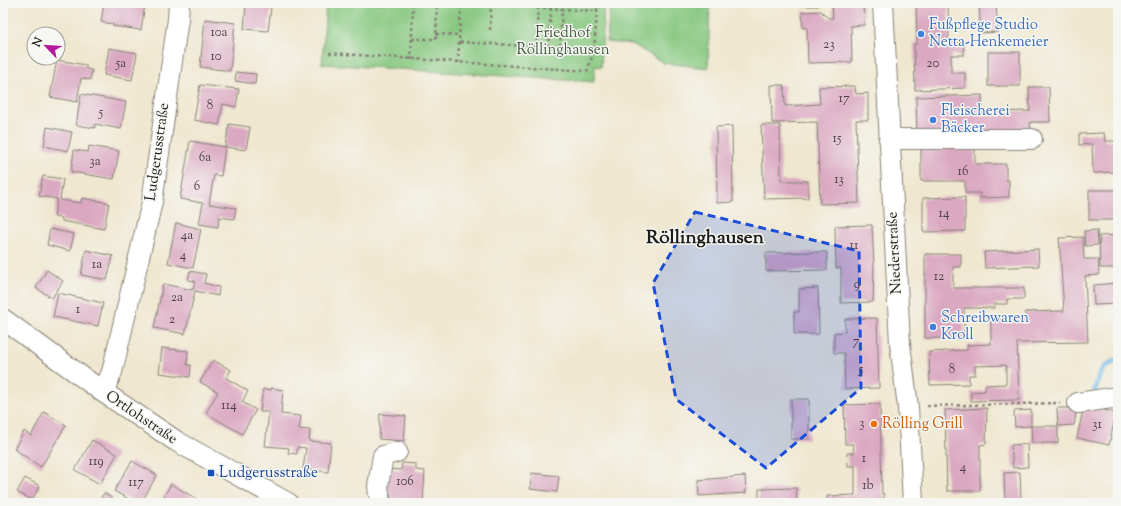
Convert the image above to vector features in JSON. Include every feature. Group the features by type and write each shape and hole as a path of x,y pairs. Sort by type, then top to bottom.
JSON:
{"street":[{"name":"Ludgerusstraße","path":"103,392 112,372 120,343 152,202 179,3"},
{"name":"Niederstraße","path":"883,3 900,344 908,407 913,503"},
{"path":"889,139 1032,139"},
{"name":"Ortlohstraße","path":"3,319 103,392 176,441 288,503"},
{"path":"1078,403 1118,397"},
{"path":"380,503 378,486 383,456 397,452"}],"path":[{"path":"411,60 413,3"},
{"path":"412,39 436,39 437,3"},
{"path":"458,63 461,3"},
{"path":"490,30 491,3"},
{"path":"510,3 531,4 531,7 597,11"},
{"path":"329,54 587,71 594,51 597,3"},
{"path":"536,46 538,7"},
{"path":"548,47 551,8"},
{"path":"560,48 562,9"},
{"path":"436,34 460,35"},
{"path":"460,42 594,51"},
{"path":"908,407 1078,403"}],"highlighted area":[{"path":"695,212 859,251 861,388 766,468 676,399 653,283"}],"green space":[{"name":"Friedhof Röllinghausen","path":"326,3 604,3 601,67 595,66 594,82 322,64"},
{"path":"610,3 640,3 644,7 680,6 682,3 710,3 708,68 664,63 632,44 607,42"}],"building":[{"path":"104,3 145,4 141,30 113,26 113,24 101,22"},
{"path":"798,3 818,3 818,6 798,6"},
{"path":"832,3 863,3 864,25 851,26 852,62 808,63 807,27 803,28 802,12 821,11 828,18 833,18"},
{"path":"916,3 948,3 949,43 964,43 964,55 951,55 951,73 965,73 965,88 915,90 914,44 917,44"},
{"path":"979,3 996,3 998,32 981,33"},
{"path":"1062,3 1071,3 1064,7"},
{"path":"246,4 271,7 268,31 244,29"},
{"path":"205,19 235,23 230,71 200,67"},
{"path":"109,48 137,53 132,80 104,75"},
{"path":"988,52 1020,52 1020,86 988,86"},
{"path":"66,62 86,65 86,69 92,70 90,80 81,78 77,102 50,97 56,66 66,66"},
{"path":"236,72 256,74 255,84 235,81"},
{"path":"200,85 239,89 236,107 223,104 219,125 194,120"},
{"path":"771,85 784,85 785,106 820,104 819,87 855,86 856,94 868,93 868,120 856,120 859,203 820,204 817,122 772,123"},
{"path":"1029,87 1049,87 1050,122 1030,122 1031,131 917,134 916,97 982,95 982,112 1030,111"},
{"path":"81,94 126,102 121,129 95,124 95,128 76,125"},
{"path":"229,124 250,127 246,150 225,147"},
{"path":"761,125 780,125 781,181 808,181 808,198 764,199"},
{"path":"732,126 733,202 717,203 716,127"},
{"path":"47,127 72,132 68,151 44,146"},
{"path":"1104,133 1105,141 1118,141 1118,172 1093,173 1092,144 1079,145 1079,134"},
{"path":"190,141 225,147 221,176 214,175 209,204 236,208 234,219 219,217 218,227 199,224 203,203 180,199"},
{"path":"89,146 119,151 114,179 71,172 74,150 88,152"},
{"path":"975,147 975,164 1006,164 1006,180 1009,180 1009,197 980,198 980,193 965,193 965,181 921,181 921,148"},
{"path":"43,176 63,179 60,200 81,203 82,198 109,203 104,229 62,221 62,218 54,217 57,199 39,196"},
{"path":"1089,190 1118,190 1118,220 1089,220"},
{"path":"965,197 965,231 923,232 923,198"},
{"path":"176,223 201,229 193,268 168,263"},
{"path":"872,225 874,266 873,302 841,303 841,268 836,268 835,226"},
{"path":"50,229 74,234 70,251 47,245"},
{"path":"1097,230 1098,245 1085,246 1084,231"},
{"path":"1118,235 1118,268 1100,268 1099,236"},
{"path":"1083,237 1084,259 1098,259 1099,275 1085,276 1088,342 1017,343 1019,400 971,401 971,392 985,391 985,385 1006,384 1006,365 975,366 975,375 969,375 969,384 930,385 929,352 967,350 967,345 991,344 991,319 1025,318 1025,312 1064,311 1059,238"},
{"path":"1038,249 1039,266 985,268 984,252"},
{"path":"86,250 113,256 107,280 81,275"},
{"path":"827,252 827,270 766,271 766,253"},
{"path":"925,254 961,254 961,267 953,267 953,288 1024,288 1024,299 1007,299 1007,304 994,304 994,308 964,308 964,339 925,338"},
{"path":"47,270 63,281 52,298 36,288"},
{"path":"190,271 206,274 204,283 219,287 218,296 195,291 185,334 154,328 163,284 193,290 195,281 188,280"},
{"path":"1118,283 1118,304 1094,305 1093,285"},
{"path":"818,288 819,334 794,334 794,312 799,312 799,289"},
{"path":"58,293 103,303 98,326 53,317"},
{"path":"877,318 879,388 845,389 844,353 834,353 834,333 845,332 845,319"},
{"path":"162,348 188,351 187,365 191,365 190,377 159,373"},
{"path":"213,360 231,370 226,378 248,391 242,402 256,410 242,434 206,413 218,392 200,382"},
{"path":"271,388 283,390 281,414 301,416 299,429 310,430 309,441 331,443 328,472 303,469 306,448 297,447 297,454 288,453 289,448 265,446 269,412 260,412 263,389 271,390"},
{"path":"791,399 809,399 809,439 791,439"},
{"path":"880,404 882,494 884,494 884,503 827,503 827,496 855,495 855,466 848,466 847,453 854,453 853,444 845,444 844,405"},
{"path":"1084,405 1116,413 1109,445 1077,438"},
{"path":"987,408 986,444 980,445 980,491 947,491 945,410"},
{"path":"1057,408 1077,408 1074,425 1058,426"},
{"path":"1031,410 1031,426 1015,427 1014,411"},
{"path":"44,412 66,425 41,467 14,449 24,431 31,436"},
{"path":"380,414 406,416 404,441 379,439"},
{"path":"1031,426 1058,426 1058,443 1032,443"},
{"path":"92,440 117,454 100,484 75,470"},
{"path":"1027,444 1028,467 1013,468 1011,445"},
{"path":"132,461 157,475 141,503 136,503 114,491"},
{"path":"402,463 416,464 416,470 425,471 423,503 390,503 391,494 385,494 387,469 401,470"},
{"path":"1020,472 1021,501 1005,502 1004,473"},
{"path":"532,473 559,476 557,492 530,489"},
{"path":"745,476 746,493 699,496 698,480"},
{"path":"25,478 40,486 32,500 17,492"},
{"path":"171,484 200,501 199,503 160,503"},
{"path":"796,488 797,503 759,503 759,489"},
{"path":"104,493 112,498 109,503 98,503"}],"waterway":[{"path":"1095,390 1098,379 1104,368 1112,362 1118,360"}],"place":[{"name":"Fußpflege Studio Netta-Henkemeier","path":"921,34"},
{"name":"Fleischerei Bäcker","path":"933,120"},
{"name":"Schreibwaren Kroll","path":"933,327"},
{"name":"Rölling Grill","path":"874,424"},
{"name":"Ludgerusstraße","path":"211,473"}],"district":[{"name":"Röllinghausen","path":"705,238"}]}
